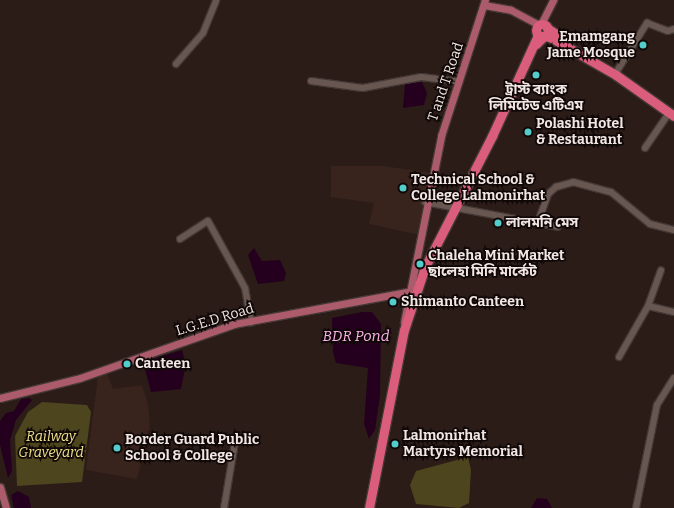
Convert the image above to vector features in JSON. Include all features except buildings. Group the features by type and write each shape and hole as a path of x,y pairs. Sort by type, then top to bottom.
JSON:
{"highway":[{"path":"542,29 617,71 672,114"},
{"path":"542,29 616,75 672,114"},
{"path":"369,508 404,330 417,290 533,51 542,29"}],"main road":[{"path":"485,2 512,10 542,29 553,0"},
{"name":"T and T Road","path":"404,330 407,291 432,173 485,2"},
{"name":"L.G.E.D Road","path":"1,400 58,383 218,329 417,290"},
{"path":"0,487 6,508"}],"street":[{"path":"176,64 202,33 216,0"},
{"path":"617,71 647,23 668,31 674,29"},
{"path":"311,81 363,88 421,77 460,82"},
{"path":"645,148 672,114"},
{"path":"538,222 548,194 556,187 573,182 611,192 650,224 674,230"},
{"path":"425,202 457,206 558,226"},
{"path":"180,239 208,221 245,288 251,322"},
{"path":"619,357 648,306 661,270"},
{"path":"648,306 674,312"},
{"path":"636,508 657,405 674,378"},
{"path":"224,508 234,448"}],"shaded area":[{"name":"Technical School & College Lalmonirhat","path":"331,166 383,166 432,173 420,235 369,224 374,203 331,197"},
{"name":"Border Guard Public School & College","path":"107,373 113,389 142,385 148,404 150,425 137,479 86,470 98,376"}],"green space":[{"name":"Railway Graveyard","path":"42,402 87,405 91,412 82,482 17,486 15,436 28,412"},
{"path":"468,457 471,470 469,503 459,508 416,504 410,485 416,471"}],"water":[{"path":"422,82 427,93 424,105 403,108 405,84"},
{"path":"254,248 262,261 280,260 286,273 284,281 258,284 248,255"},
{"name":"BDR Pond","path":"362,312 372,312 381,324 380,395 375,430 369,439 364,424 368,368 336,363 333,352 332,318"},
{"path":"182,350 186,364 181,389 151,392 143,362"},
{"path":"29,398 32,400 16,420 10,440 12,471 8,478 0,445 0,421 6,413 14,411 21,399"},
{"path":"18,491 29,497 31,508 14,508 11,495"},
{"path":"537,498 547,499 552,508 531,508"}],"place":[{"name":"Emamgang Jame Mosque","path":"643,45"},
{"name":"ট্রাস্ট ব্যাংক লিমিটেড এটিএম","path":"536,75"},
{"name":"Polashi Hotel & Restaurant","path":"528,132"},
{"name":"Technical School & College Lalmonirhat","path":"403,188"},
{"name":"লালমনি মেস","path":"498,223"},
{"name":"Chaleha Mini Market ছালেহা মিনি মার্কেট","path":"420,264"},
{"name":"Shimanto Canteen","path":"393,302"},
{"name":"Canteen","path":"127,364"},
{"name":"Lalmonirhat Martyrs Memorial","path":"395,444"},
{"name":"Border Guard Public School & College","path":"117,448"}]}
